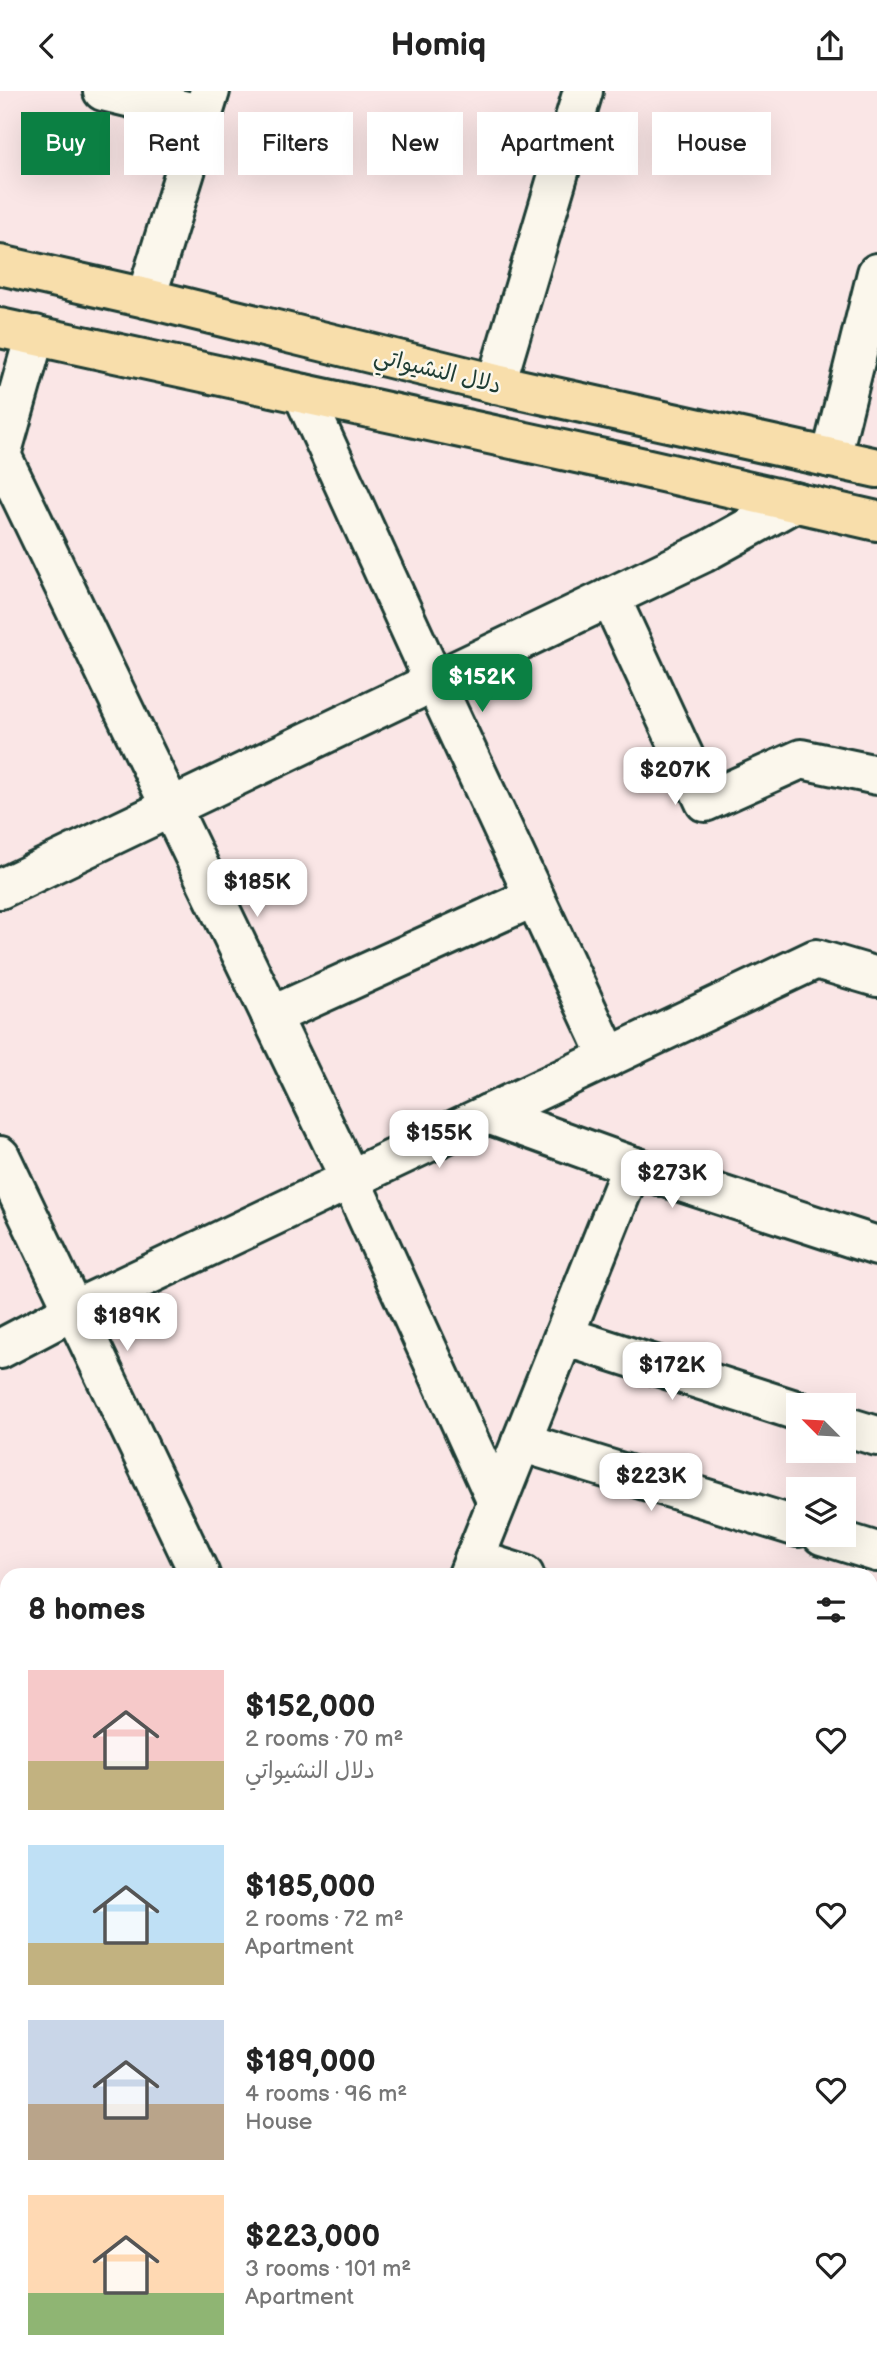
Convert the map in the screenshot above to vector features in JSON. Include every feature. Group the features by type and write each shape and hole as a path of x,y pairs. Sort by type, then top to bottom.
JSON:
{"main road":[{"name":"دلال النشيواتي","path":"0,265 496,384 877,468"},
{"path":"17,332 877,521"}],"street":[{"path":"103,91 206,103 146,298"},
{"path":"496,384 583,91"},
{"path":"831,458 877,273"},
{"path":"17,332 1,455 350,1179 498,1502"},
{"path":"303,394 609,1057"},
{"path":"0,889 703,553 795,502"},
{"path":"610,597 705,801 801,759 877,775"},
{"path":"271,1016 534,897"},
{"path":"0,1349 74,1310 816,959 877,977"},
{"path":"488,1114 632,1166 877,1246"},
{"path":"0,1156 197,1568"},
{"path":"471,1567 632,1166"},
{"path":"564,1336 786,1407"},
{"path":"856,1430 877,1436"},
{"path":"521,1442 786,1523"},
{"path":"856,1546 877,1552"}]}
